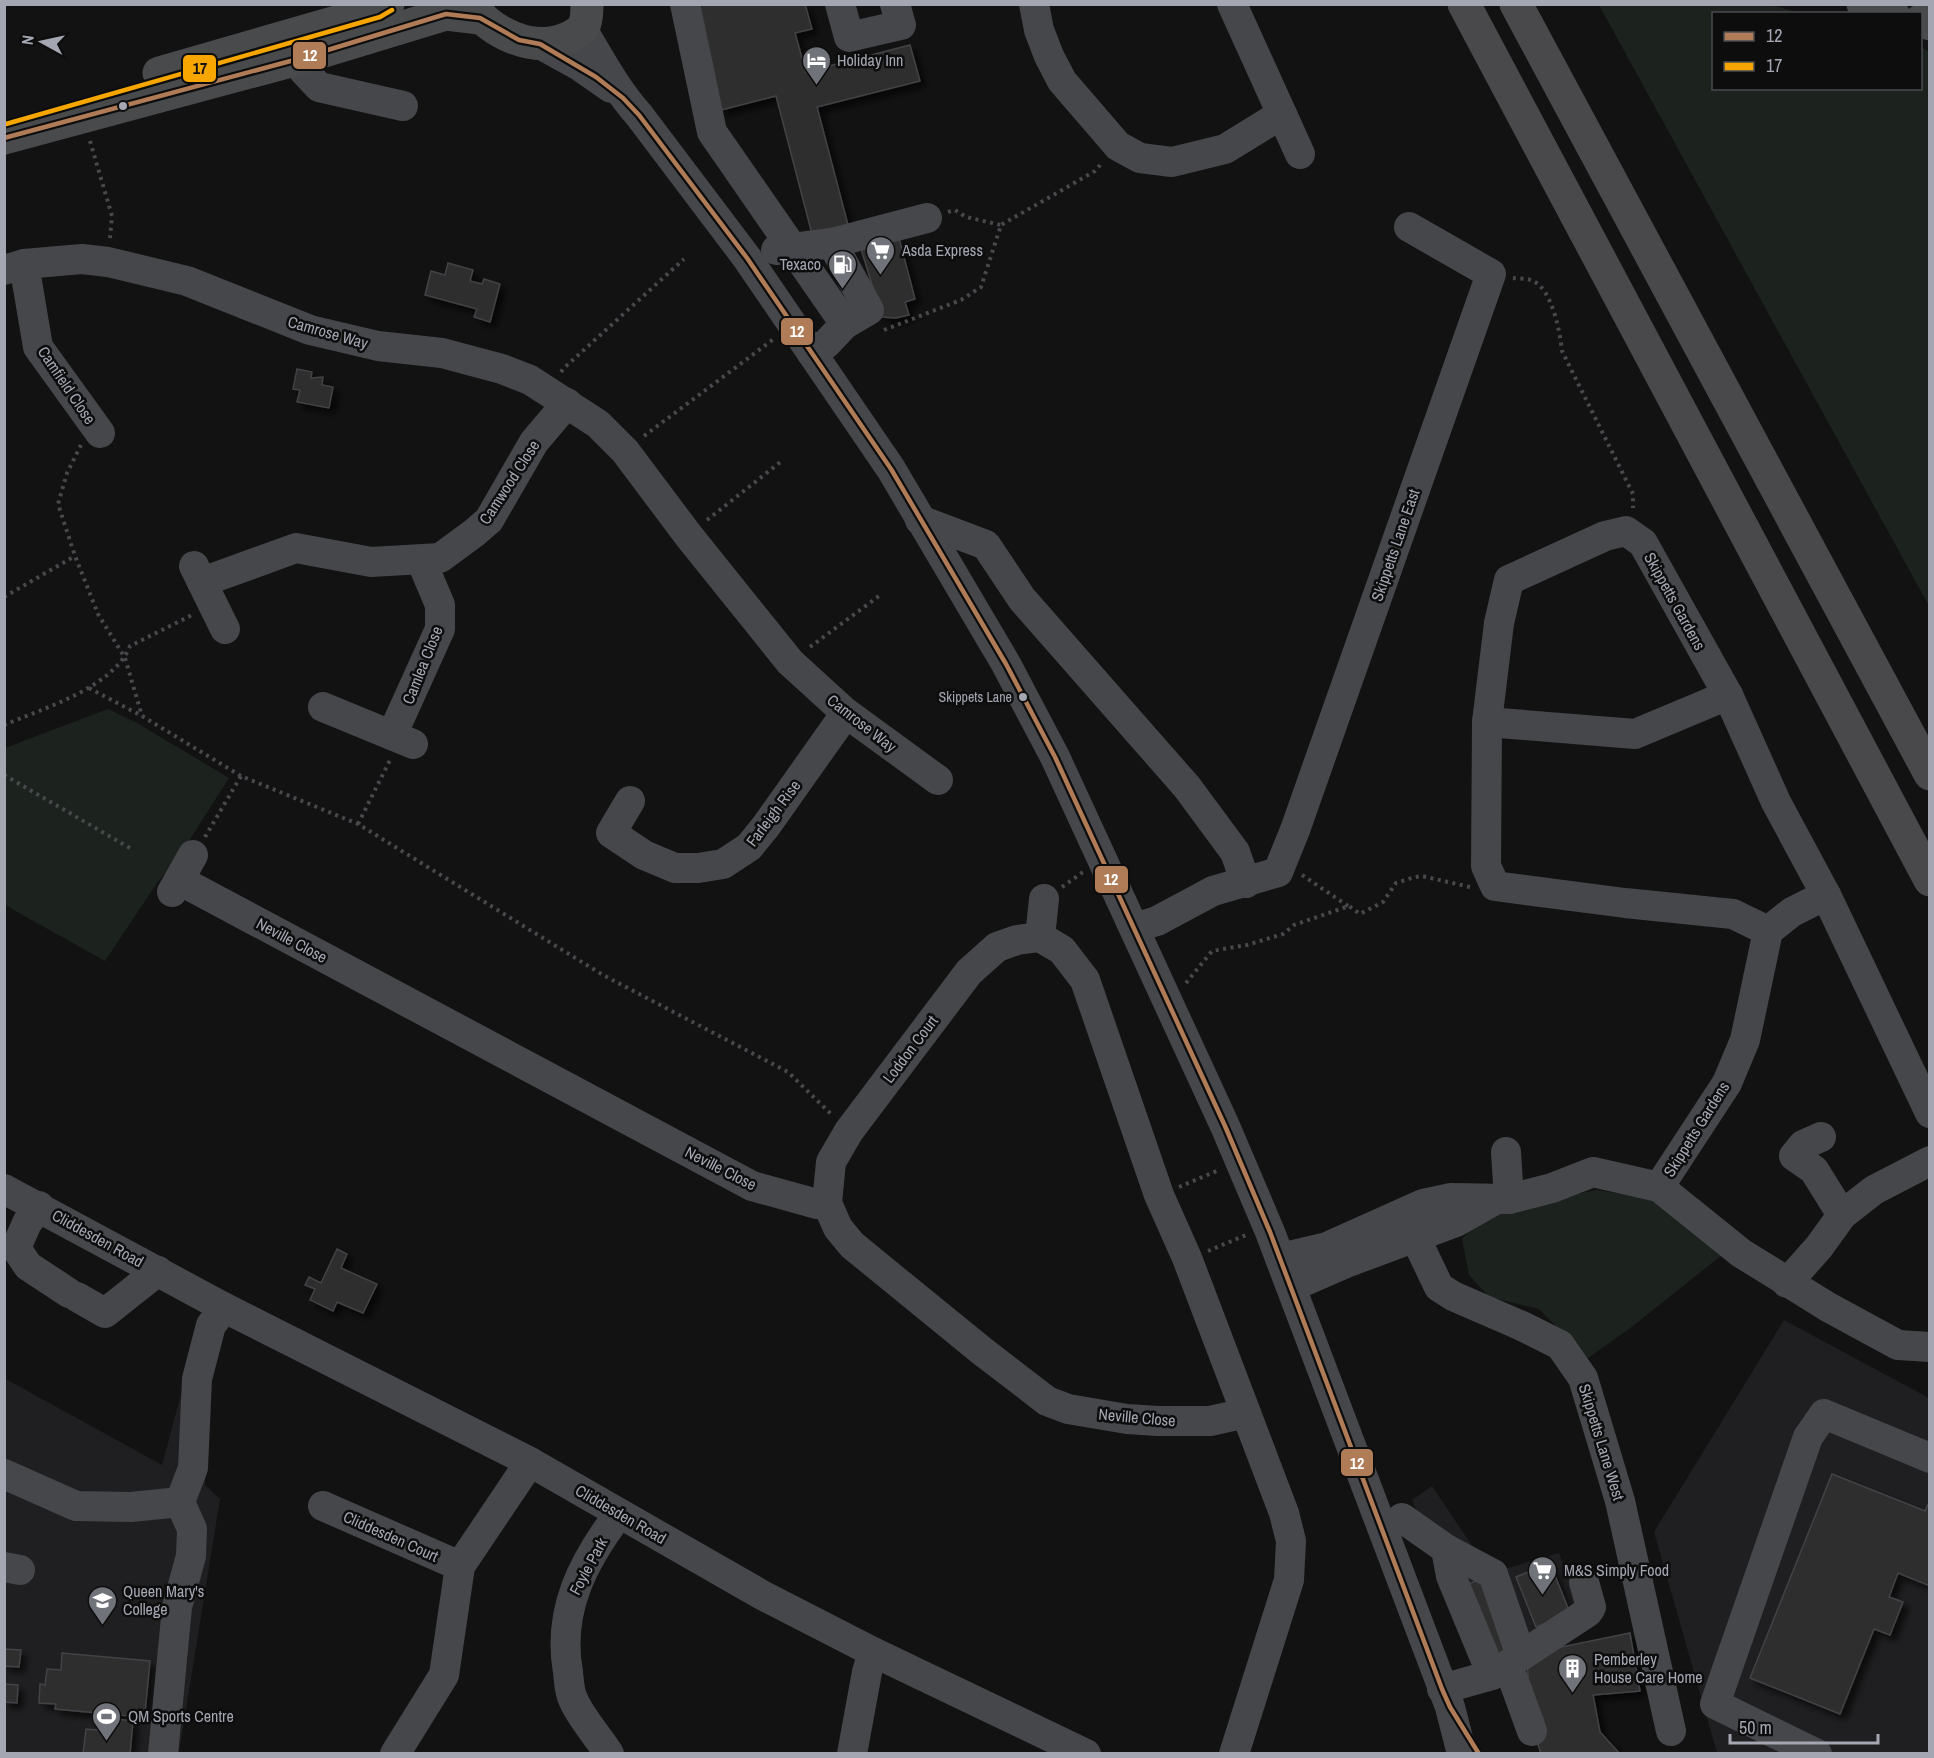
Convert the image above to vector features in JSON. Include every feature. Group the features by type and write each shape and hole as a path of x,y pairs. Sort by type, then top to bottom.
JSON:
{"highway":[{"path":"1464,4 1929,880"},
{"path":"1516,4 1929,774"}],"main road":[{"path":"4,117 378,10 388,4"},
{"path":"1863,4 1887,12"},
{"path":"4,138 298,59 446,14 475,11 519,40 540,44 559,42 585,17"}],"street":[{"path":"685,4 712,132 812,246 851,321 826,344 811,352"},
{"path":"840,4 849,37 901,25 895,4"},
{"path":"1034,4 1049,56 1062,81 1118,146 1140,158 1172,162 1225,149 1282,114"},
{"path":"1232,4 1300,154"},
{"path":"585,17 603,68 623,98 639,115 747,258 891,469 1006,664 1055,757 1225,1126 1280,1258 1446,1698 1462,1754"},
{"path":"540,44 578,65 623,98"},
{"path":"298,59 303,70 319,87 403,106"},
{"path":"747,258 765,252 812,246 927,218"},
{"path":"1409,227 1491,274"},
{"name":"Camrose Way","path":"14,267 82,259 108,262 187,281 310,330 378,346 442,353 502,369 530,380 598,424 625,452 790,662 846,713 938,780"},
{"name":"Camfield Close","path":"14,267 38,347 101,433"},
{"name":"Skippetts Lane East","path":"1134,928 1157,921 1213,891 1278,872 1295,830 1491,274"},
{"name":"Camwood Close","path":"208,595 296,548 371,562 440,558 489,520 558,398"},
{"path":"920,520 986,545 1022,599 1187,787 1235,852 1246,883"},
{"path":"1626,531 1605,536 1509,580 1499,623 1487,722 1486,866 1495,886 1733,914 1768,931 1792,912 1826,896"},
{"name":"Skippetts Gardens","path":"1626,531 1643,543 1728,695 1776,802 1826,896 1929,1113"},
{"name":"Camlea Close","path":"402,739 440,629 440,605 421,560"},
{"path":"1487,722 1635,734 1728,695"},
{"path":"323,707 402,739"},
{"name":"Farleigh Rise","path":"630,801 611,832 636,849 660,863 675,868 698,868 723,864 749,847 846,713"},
{"name":"Neville Close","path":"182,876 752,1186 817,1204 828,1203 838,1228 852,1245 1047,1401 1068,1409 1127,1419 1158,1421 1210,1421 1246,1413"},
{"path":"1044,899 1041,937 1062,950 1085,980 1159,1195 1246,1413 1284,1513 1291,1541 1289,1580 1234,1754"},
{"name":"Skippetts Gardens","path":"1659,1187 1727,1083 1745,1040 1768,931"},
{"name":"Loddon Court","path":"828,1203 831,1162 849,1131 969,972 997,948 1017,940 1041,937"},
{"path":"1821,1137 1803,1145 1794,1156 1814,1170 1842,1215"},
{"path":"1280,1258 1409,1225 1456,1222 1502,1199 1506,1152"},
{"path":"1787,1283 1842,1215 1874,1191 1929,1161"},
{"name":"Skippetts Gardens","path":"1502,1199 1552,1188 1593,1172 1659,1187 1740,1253 1787,1283 1898,1345 1929,1347"},
{"name":"Cliddesden Road","path":"4,1189 225,1308 531,1462 762,1595 873,1652 1086,1754"},
{"name":"Cliddesden Road","path":"39,1206 10,1252 73,1295 105,1313 158,1271"},
{"path":"1291,1287 1409,1225"},
{"name":"Skippetts Lane West","path":"1409,1225 1439,1287 1453,1296 1560,1345 1584,1378 1620,1500 1671,1731"},
{"path":"162,1754 177,1607 191,1556 192,1529 180,1502 193,1468 197,1379 212,1325 225,1308"},
{"path":"1817,1754 1715,1704 1808,1437 1824,1414 1929,1458"},
{"name":"Cliddesden Court","path":"396,1754 444,1675 460,1566 531,1462"},
{"path":"4,1474 76,1506 131,1507 180,1502"},
{"name":"Cliddesden Court","path":"322,1506 460,1566"},
{"name":"Foyle Park","path":"609,1754 573,1699 567,1666 565,1628 572,1594 590,1559 619,1514"},
{"path":"1402,1518 1446,1549 1492,1574 1507,1665 1532,1731"},
{"path":"1446,1549 1451,1576 1507,1665"},
{"path":"1446,1698 1507,1665 1588,1612 1591,1607 1584,1582"},
{"path":"852,1754 867,1672 873,1652"},
{"path":"1446,1698 1479,1754"}],"path":[{"path":"90,140 112,216 108,262"},
{"path":"884,330 962,300 981,287 1001,225 1095,171 1118,146"},
{"path":"927,218 956,210 966,217 1001,225"},
{"path":"558,398 564,368 684,259"},
{"path":"1491,274 1533,281 1547,294 1560,336 1562,351 1633,494 1633,515 1626,531"},
{"path":"625,452 781,334"},
{"path":"101,433 67,473 58,504 98,614 125,658 142,716"},
{"path":"688,535 783,460"},
{"path":"4,597 75,556"},
{"path":"4,725 96,685 125,658 130,646 208,595"},
{"path":"790,662 879,596"},
{"path":"89,688 142,716 241,776 358,824 603,975 788,1072 833,1116"},
{"path":"358,824 402,739"},
{"path":"4,776 130,848"},
{"path":"182,876 241,776"},
{"path":"1282,861 1360,914 1383,902 1396,883 1422,876 1480,890"},
{"path":"1183,986 1212,951 1246,945 1282,934 1294,925 1349,906"},
{"path":"1190,1183 1220,1170"},
{"path":"1217,1248 1246,1235"}],"shaded area":[{"path":"1599,5 1770,5 1797,12 1712,12 1712,90 1922,90 1922,48 1929,51 1929,606"},
{"path":"108,709 137,723 229,778 185,847 157,883 105,961 5,905 5,748"},
{"path":"1597,1190 1664,1201 1722,1255 1629,1329 1588,1358 1539,1309 1489,1297 1469,1275 1462,1239 1487,1211"},
{"path":"1784,1320 1929,1398 1929,1753 1717,1753 1654,1532"},
{"name":"Queen Mary's College","path":"200,1324 210,1329 205,1485 220,1499 179,1753 5,1753 4,1378 162,1465"},
{"path":"1432,1486 1479,1556 1499,1567 1508,1568 1559,1553 1585,1624 1487,1691 1412,1500"}],"building":[{"path":"694,4 805,4 812,29 795,33 806,72 910,45 920,81 817,107 848,225 812,234 776,96 721,110"},
{"path":"899,238 915,299 905,302 909,315 896,318 882,317 861,249"},
{"path":"448,263 473,270 470,281 482,284 484,279 500,284 490,322 474,317 477,309 425,295 431,271 445,275"},
{"path":"297,369 312,372 311,378 323,377 322,385 333,387 329,408 297,402 300,390 293,389"},
{"path":"337,1249 347,1254 341,1268 377,1284 363,1313 337,1302 333,1311 310,1300 315,1289 305,1285 309,1277 321,1283"},
{"path":"1832,1474 1925,1511 1930,1500 1930,1586 1898,1573 1889,1597 1903,1602 1890,1635 1874,1629 1840,1714 1750,1678"},
{"name":"M&S Simply Food","path":"1550,1563 1570,1613 1536,1627 1516,1577"},
{"path":"1487,1576 1516,1647 1489,1658 1462,1587"},
{"name":"Pemberley House Care Home","path":"1630,1633 1640,1691 1593,1695 1600,1732 1620,1754 1541,1754 1530,1719 1527,1654"},
{"path":"4,1649 21,1650 19,1667 4,1666"},
{"path":"62,1653 150,1661 145,1713 130,1711 130,1716 55,1709 56,1704 39,1703 40,1684 45,1685 47,1669 61,1670"},
{"path":"4,1684 18,1685 17,1703 4,1702"},
{"name":"QM Sports Centre","path":"98,1717 133,1721 130,1754 83,1754 86,1729 97,1730"}],"transit line":[{"name":"17","path":"6,124 380,17 392,10"},
{"name":"12","path":"4,138 298,59 446,14 480,18 519,40 540,44 596,77 623,98 639,115 747,258 891,469 1006,664 1055,757 1225,1126 1270,1232 1442,1689 1450,1707 1479,1754"}],"place":[{"name":"Holiday Inn","path":"816,86"},
{"name":"Asda Express","path":"881,276"},
{"name":"Texaco","path":"842,290"},
{"name":"Skippets Lane","path":"1023,697"},
{"name":"M&S Simply Food","path":"1543,1596"},
{"name":"Queen Mary's College","path":"102,1626"},
{"name":"Pemberley House Care Home","path":"1573,1694"},
{"name":"QM Sports Centre","path":"107,1742"}]}
